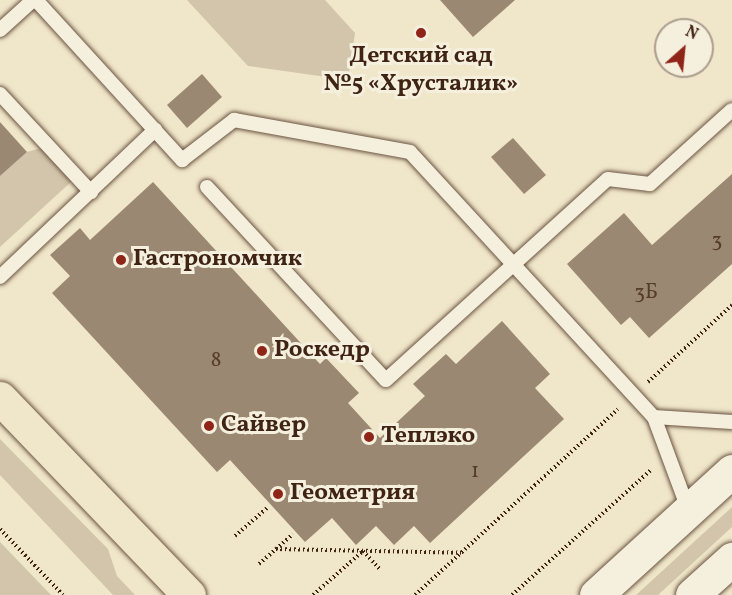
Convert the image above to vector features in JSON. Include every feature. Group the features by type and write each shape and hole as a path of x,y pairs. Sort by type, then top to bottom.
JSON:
{"main road":[{"path":"0,398 189,595"},
{"path":"596,595 732,471"},
{"path":"692,595 732,559"}],"lane":[{"path":"0,30 34,0 182,160 234,120 410,152 654,417 689,510"},
{"path":"0,94 91,192"},
{"path":"207,187 386,380 608,179 650,184 732,110"},
{"path":"0,277 155,130"},
{"path":"654,417 732,422"}],"path":[{"path":"415,595 732,305"},
{"path":"512,595 668,454"},
{"path":"235,536 267,508"},
{"path":"0,529 63,595"},
{"path":"259,564 293,534"},
{"path":"276,549 461,553"},
{"path":"363,551 380,569"},
{"path":"313,595 363,551"}],"shaded area":[{"path":"187,0 325,0 355,33 348,80 248,66"},
{"path":"41,148 72,181 0,247 0,176 27,152"},
{"path":"0,439 108,549 117,576 135,595 113,595 0,475"},
{"path":"732,507 732,527 658,595 636,595"},
{"path":"0,542 51,595 0,595"}],"building":[{"path":"440,0 515,0 473,37"},
{"path":"202,74 222,97 187,128 167,105"},
{"path":"0,122 27,152 0,176"},
{"path":"513,138 546,175 524,194 491,157"},
{"path":"732,174 732,264 649,338 630,317 621,325 567,264 624,213 652,245"},
{"path":"153,182 320,364 326,358 359,393 348,403 380,438 425,396 413,384 446,354 456,364 502,321 550,374 535,388 564,419 430,543 414,526 394,545 376,526 356,545 332,518 305,542 230,460 217,472 52,293 70,276 50,255 80,228 90,240"}],"place":[{"name":"Детский сад №5 «Хрусталик»","path":"421,33"},
{"name":"Гастрономчик","path":"121,260"},
{"name":"Роскедр","path":"262,351"},
{"name":"Сайвер","path":"209,426"},
{"name":"Теплэко","path":"369,437"},
{"name":"Геометрия","path":"278,494"}]}
